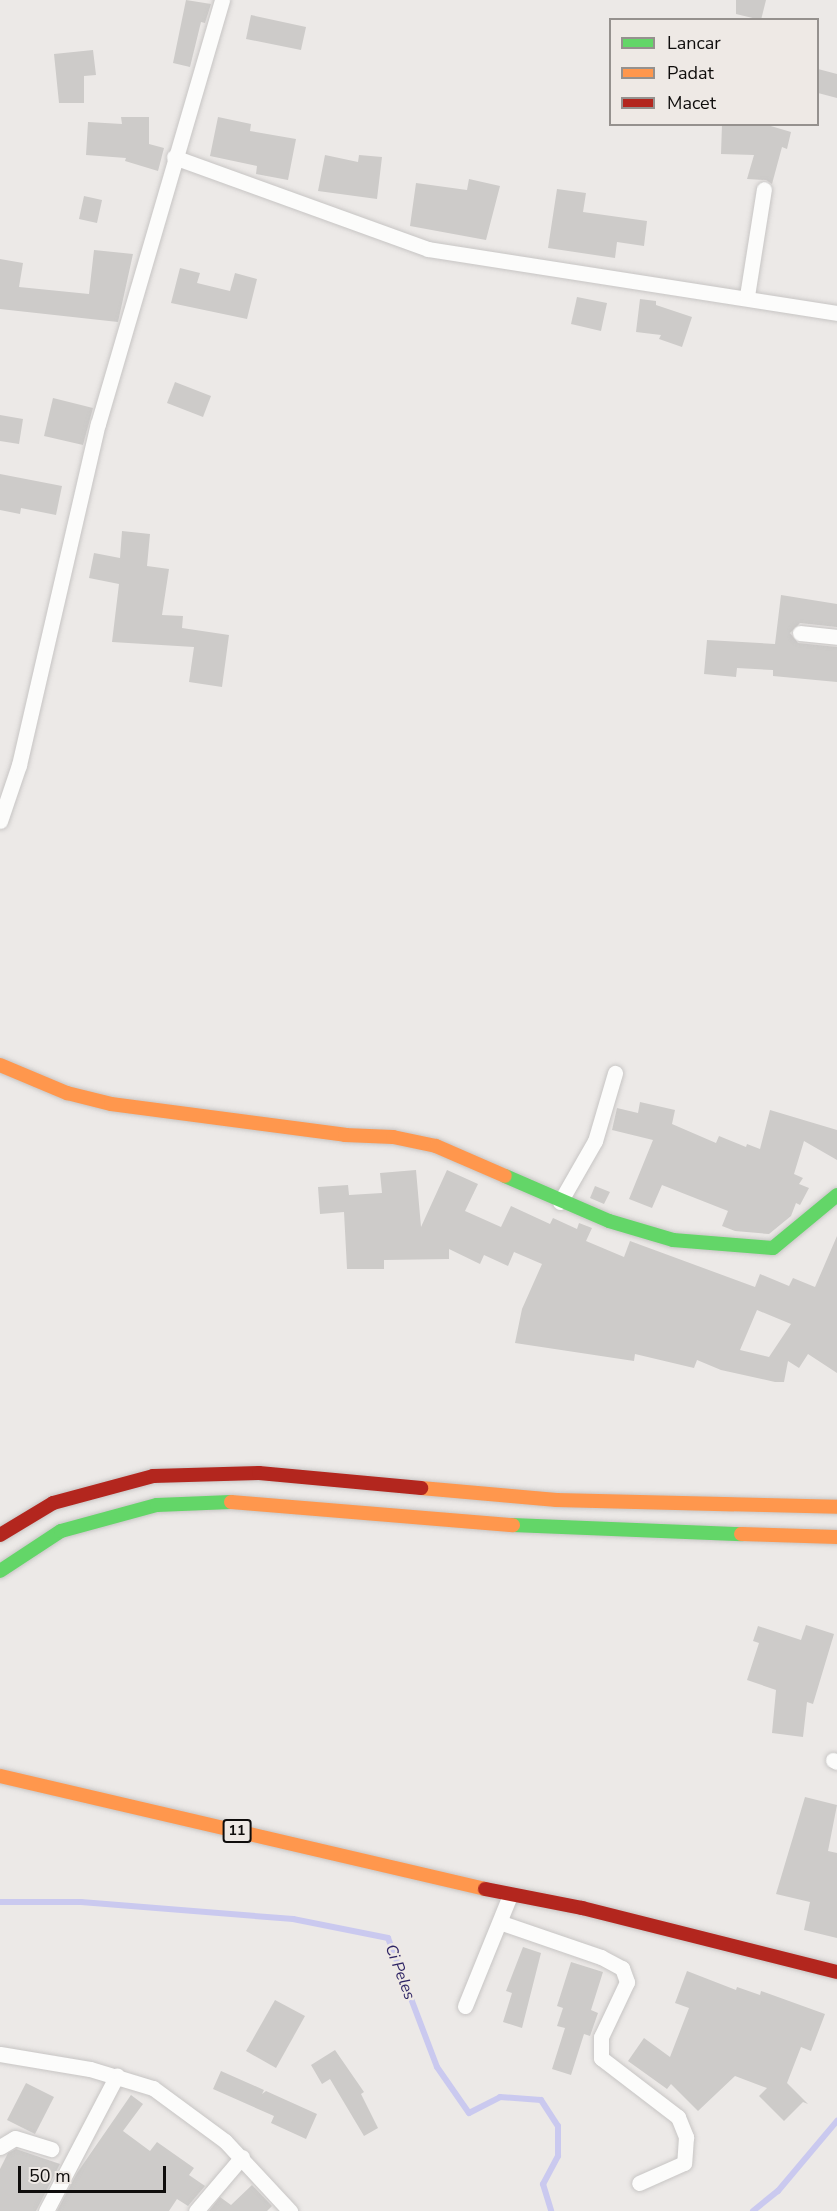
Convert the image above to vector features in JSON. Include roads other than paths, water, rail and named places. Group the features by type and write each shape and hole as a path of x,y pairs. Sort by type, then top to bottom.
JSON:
{"main road":[{"path":"0,1065 67,1093 111,1104 345,1135 393,1137 436,1146 560,1202 674,1240 765,1248 783,1242 837,1195"},
{"path":"0,1535 53,1503 165,1475 259,1473 556,1500 837,1507"},
{"path":"0,1571 61,1531 104,1519 157,1505 254,1501 550,1528 837,1537"},
{"name":"11","path":"0,1776 510,1895 582,1908 837,1972"}],"street":[{"path":"0,821 19,765 99,424 174,157 222,0"},
{"path":"174,157 428,249 747,296 837,313"},
{"path":"747,296 764,189"},
{"path":"800,633 837,637"},
{"path":"560,1202 595,1142 615,1072"},
{"path":"465,2006 502,1923 510,1895"},
{"path":"502,1923 601,1957 622,1968 627,1982 601,2037 601,2058 678,2117 686,2137 684,2163 639,2183"},
{"path":"0,2054 117,2075 153,2088 178,2104 242,2157 290,2211"},
{"path":"46,2211 117,2075"},
{"path":"0,2146 15,2138 51,2149"},
{"path":"196,2211 242,2157"}],"waterway":[{"name":"Ci Peles","path":"0,1902 81,1902 293,1919 388,1938 437,2067 469,2113 500,2097 541,2100 558,2126 558,2156 543,2184 551,2211"},
{"name":"Ci Peles","path":"753,2211 778,2191 837,2121"}]}
